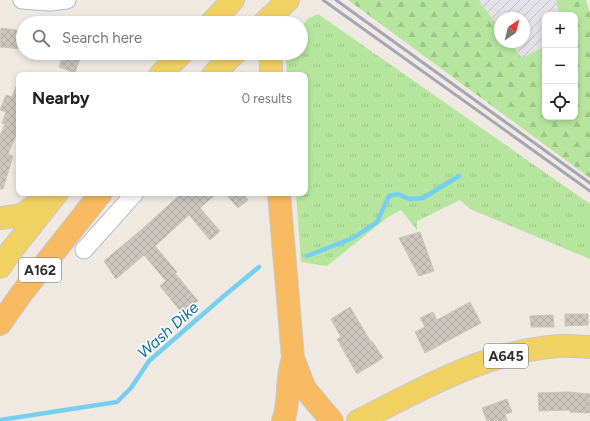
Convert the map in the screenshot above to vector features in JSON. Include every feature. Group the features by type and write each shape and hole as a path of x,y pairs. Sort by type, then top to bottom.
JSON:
{"highway":[{"name":"A162","path":"0,324 22,293 99,196"},
{"path":"279,196 293,358 304,389 332,421"},
{"path":"283,421 288,398 289,370 293,358"},
{"path":"288,398 297,421"}],"main road":[{"path":"217,16 233,0"},
{"path":"163,72 175,60"},
{"path":"216,72 228,60"},
{"path":"271,60 271,72"},
{"path":"0,218 22,215 48,196"},
{"name":"A162","path":"0,267 55,196"},
{"name":"A645","path":"358,421 450,374 516,352 560,346 590,347"}],"street":[{"path":"22,0 50,2 67,0"},
{"path":"84,250 132,196"}],"shaded area":[{"path":"478,0 556,0 559,12 542,12 542,48 522,58 514,48 530,48 530,12 494,12 494,21"}],"green space":[{"path":"348,0 478,0 494,21 494,48 514,48 522,58 542,48 542,120 578,120 578,12 559,12 556,0 586,0 590,13 590,178"},
{"path":"318,14 590,204 590,259 470,209 460,200 417,221 417,230 401,210 388,217 327,266 301,262 296,196 308,196 308,72 287,72 286,60 308,60 308,19"}],"building":[{"path":"1,28 16,30 16,48 0,47"},
{"path":"62,60 80,60 75,72 59,67"},
{"path":"16,87 16,135 8,154 13,156 3,189 0,189 0,136 5,124 2,123 6,112 0,110 6,95 12,97"},
{"path":"179,196 214,196 200,208 220,231 210,240 189,215 155,246 177,272 175,273 198,301 182,313 160,286 166,281 144,255 116,279 104,261"},
{"path":"228,196 245,196 248,200 238,208"},
{"path":"420,232 434,271 419,276 399,238"},
{"path":"470,302 481,323 425,353 415,332 425,327 420,318 433,312 437,320"},
{"path":"350,307 371,342 372,341 383,358 357,374 337,339 341,337 331,319"},
{"path":"565,314 588,314 588,325 565,326"},
{"path":"553,315 554,327 531,327 530,316"},
{"path":"569,392 590,394 590,413 570,412 570,410 539,411 538,393"},
{"path":"507,399 512,412 505,414 507,421 487,421 482,408"}],"waterway":[{"name":"Wash Dike","path":"307,256 353,238 377,222 389,196 398,194 409,199 423,198 459,176"},
{"name":"Wash Dike","path":"0,420 117,402 131,388 149,361 259,267"}],"railway":[{"path":"323,0 590,191"},
{"path":"336,0 590,183"}]}
